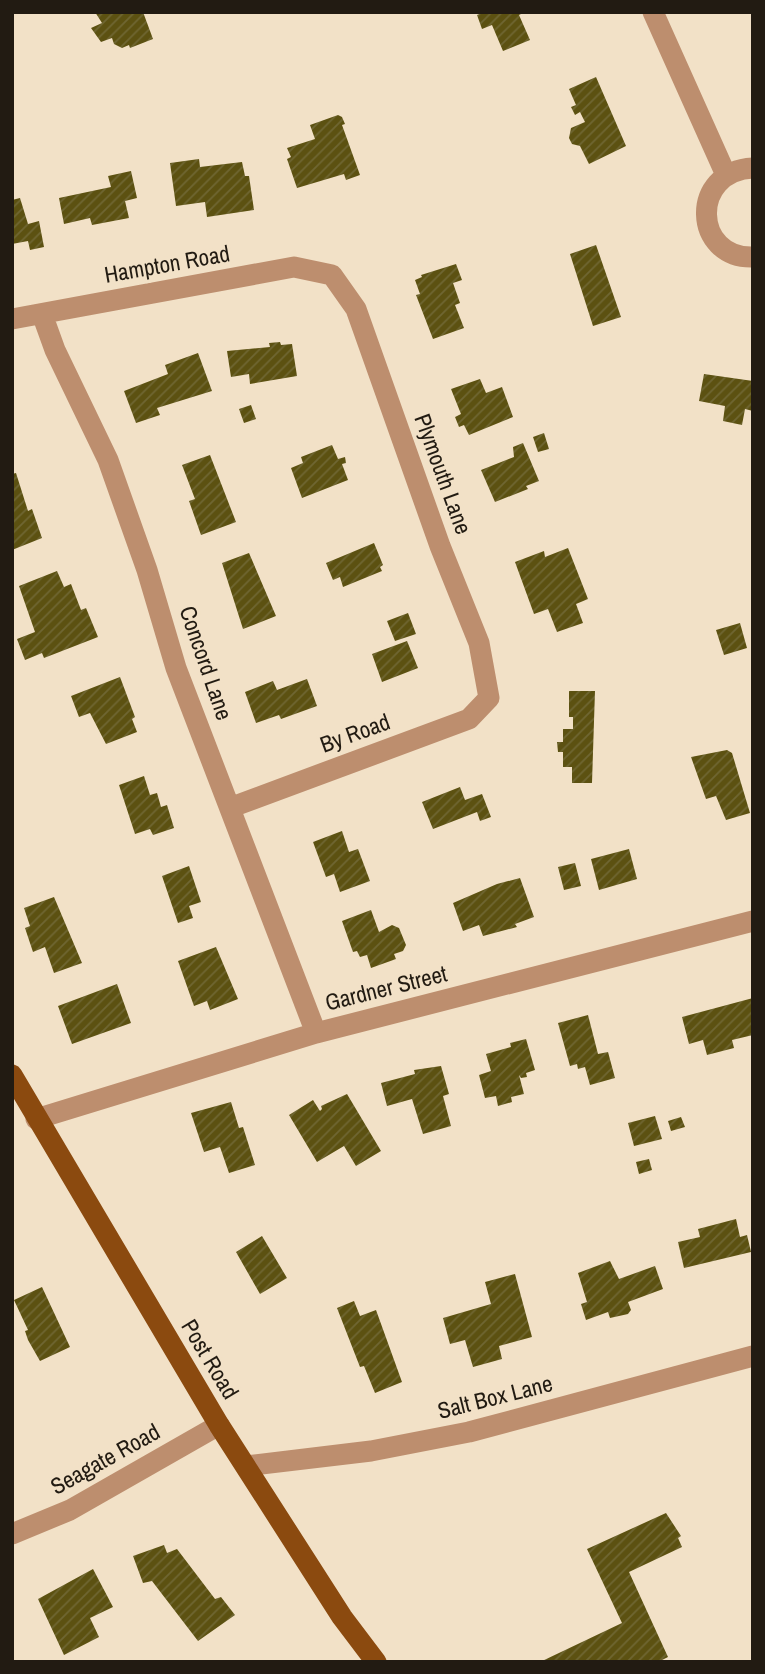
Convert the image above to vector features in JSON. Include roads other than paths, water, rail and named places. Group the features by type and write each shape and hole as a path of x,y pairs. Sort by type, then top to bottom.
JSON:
{"main road":[{"name":"Post Road","path":"12,1075 219,1425 342,1617 376,1662"}],"street":[{"path":"653,12 726,175"},
{"path":"753,168 740,169 726,175 715,185 708,199 706,215 709,230 717,243 730,253 753,257"},
{"name":"Hampton Road","path":"12,319 294,267 332,275"},
{"name":"Plymouth Lane","path":"332,275 356,309 440,546 479,643 489,698"},
{"name":"Concord Lane","path":"42,314 55,350 108,460 148,570 176,668 232,807 316,1033"},
{"name":"By Road","path":"232,807 469,719 489,698"},
{"name":"Gardner Street","path":"36,1119 316,1033 753,921"},
{"name":"Salt Box Lane","path":"246,1466 371,1451 469,1432 753,1356"},
{"name":"Seagate Road","path":"12,1534 70,1510 219,1425"}]}
